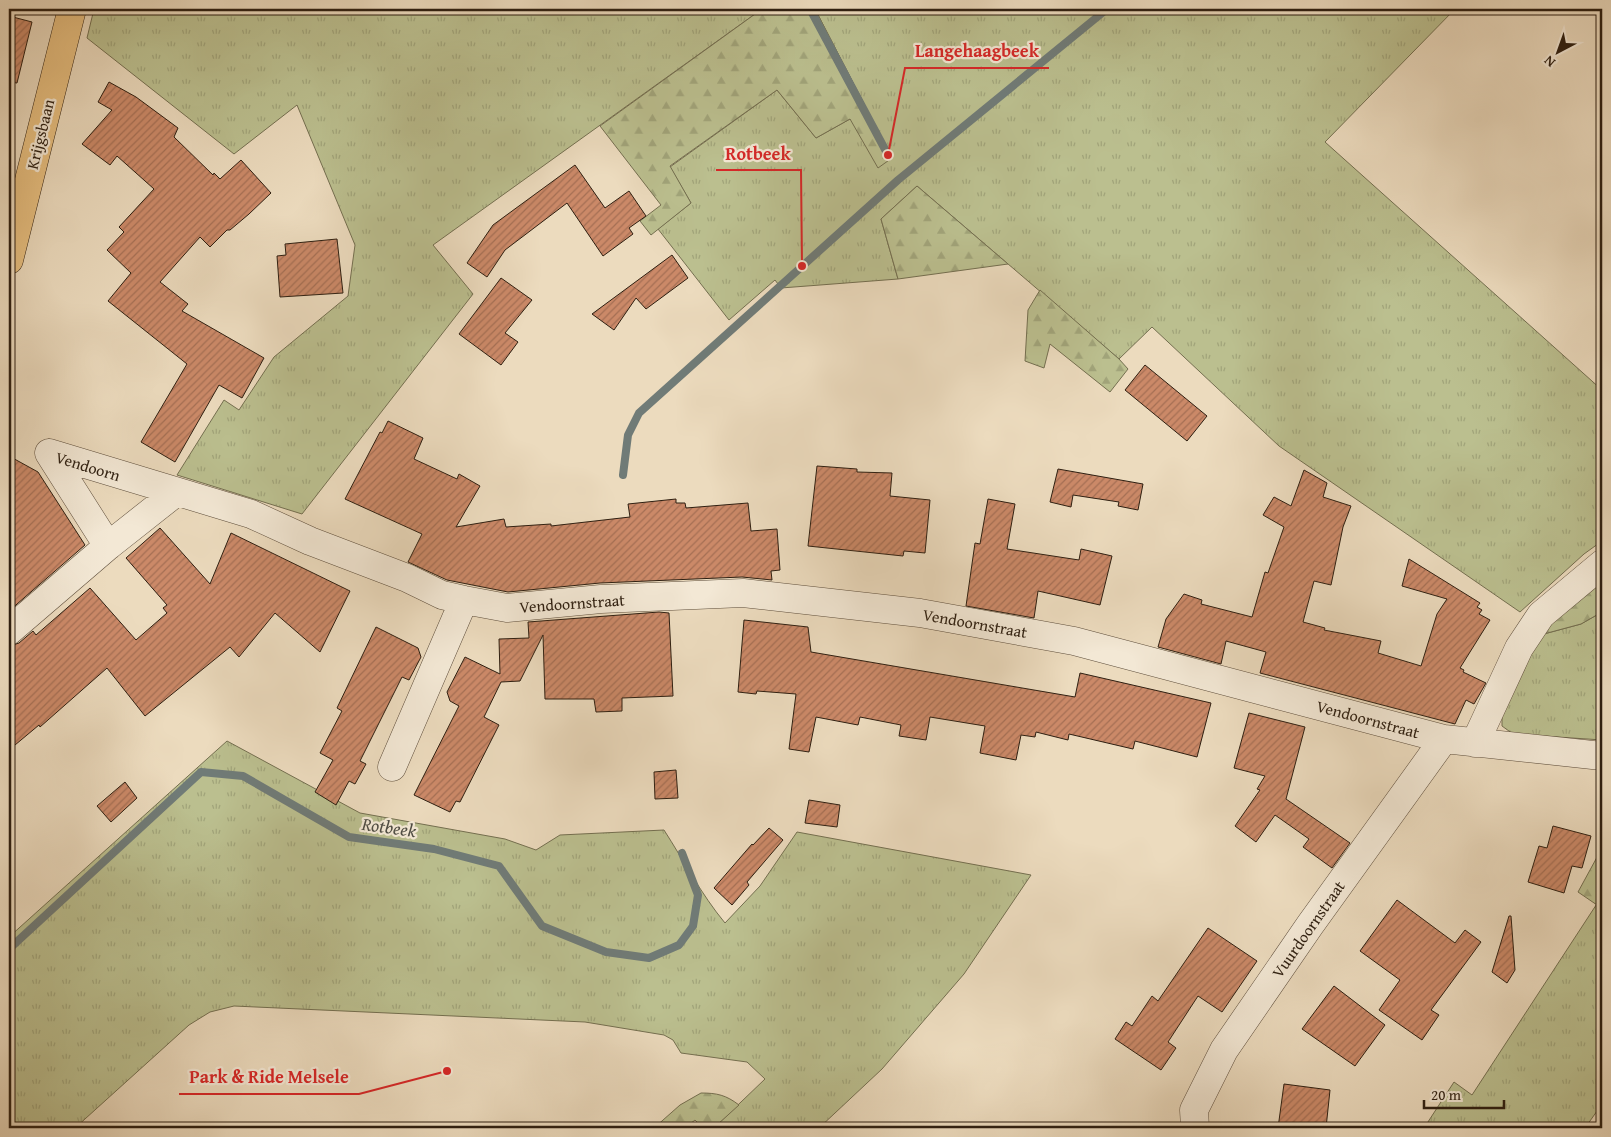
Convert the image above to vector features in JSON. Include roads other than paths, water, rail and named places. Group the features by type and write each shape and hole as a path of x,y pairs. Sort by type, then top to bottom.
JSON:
{"main road":[{"name":"Krijgsbaan","path":"9,260 72,9"}],"street":[{"name":"Vendoorn","path":"108,546 49,453 175,493 211,501 251,514"},
{"path":"9,631 108,546 175,493"},
{"name":"Vendoornstraat","path":"251,514 310,541 407,578 442,595 507,608 600,599 743,593 920,613 1074,641 1444,739 1602,756"},
{"path":"1475,743 1519,648 1541,616 1602,564"},
{"path":"392,767 464,600"},
{"name":"Vuurdoornstraat","path":"1195,1128 1194,1110 1224,1050 1310,925 1444,739"}],"waterway":[{"path":"810,9 888,155"},
{"name":"Rotbeek","path":"623,475 628,435 639,413 898,180 1107,9"},
{"name":"Rotbeek","path":"9,949 201,772 243,776 349,837 434,849 499,866 542,926 606,952 649,958 679,945 693,926 698,895 682,853"}],"place":[{"name":"Langehaagbeek","path":"888,155"},
{"name":"Rotbeek","path":"802,266"},
{"name":"Park & Ride Melsele","path":"447,1071"}]}
